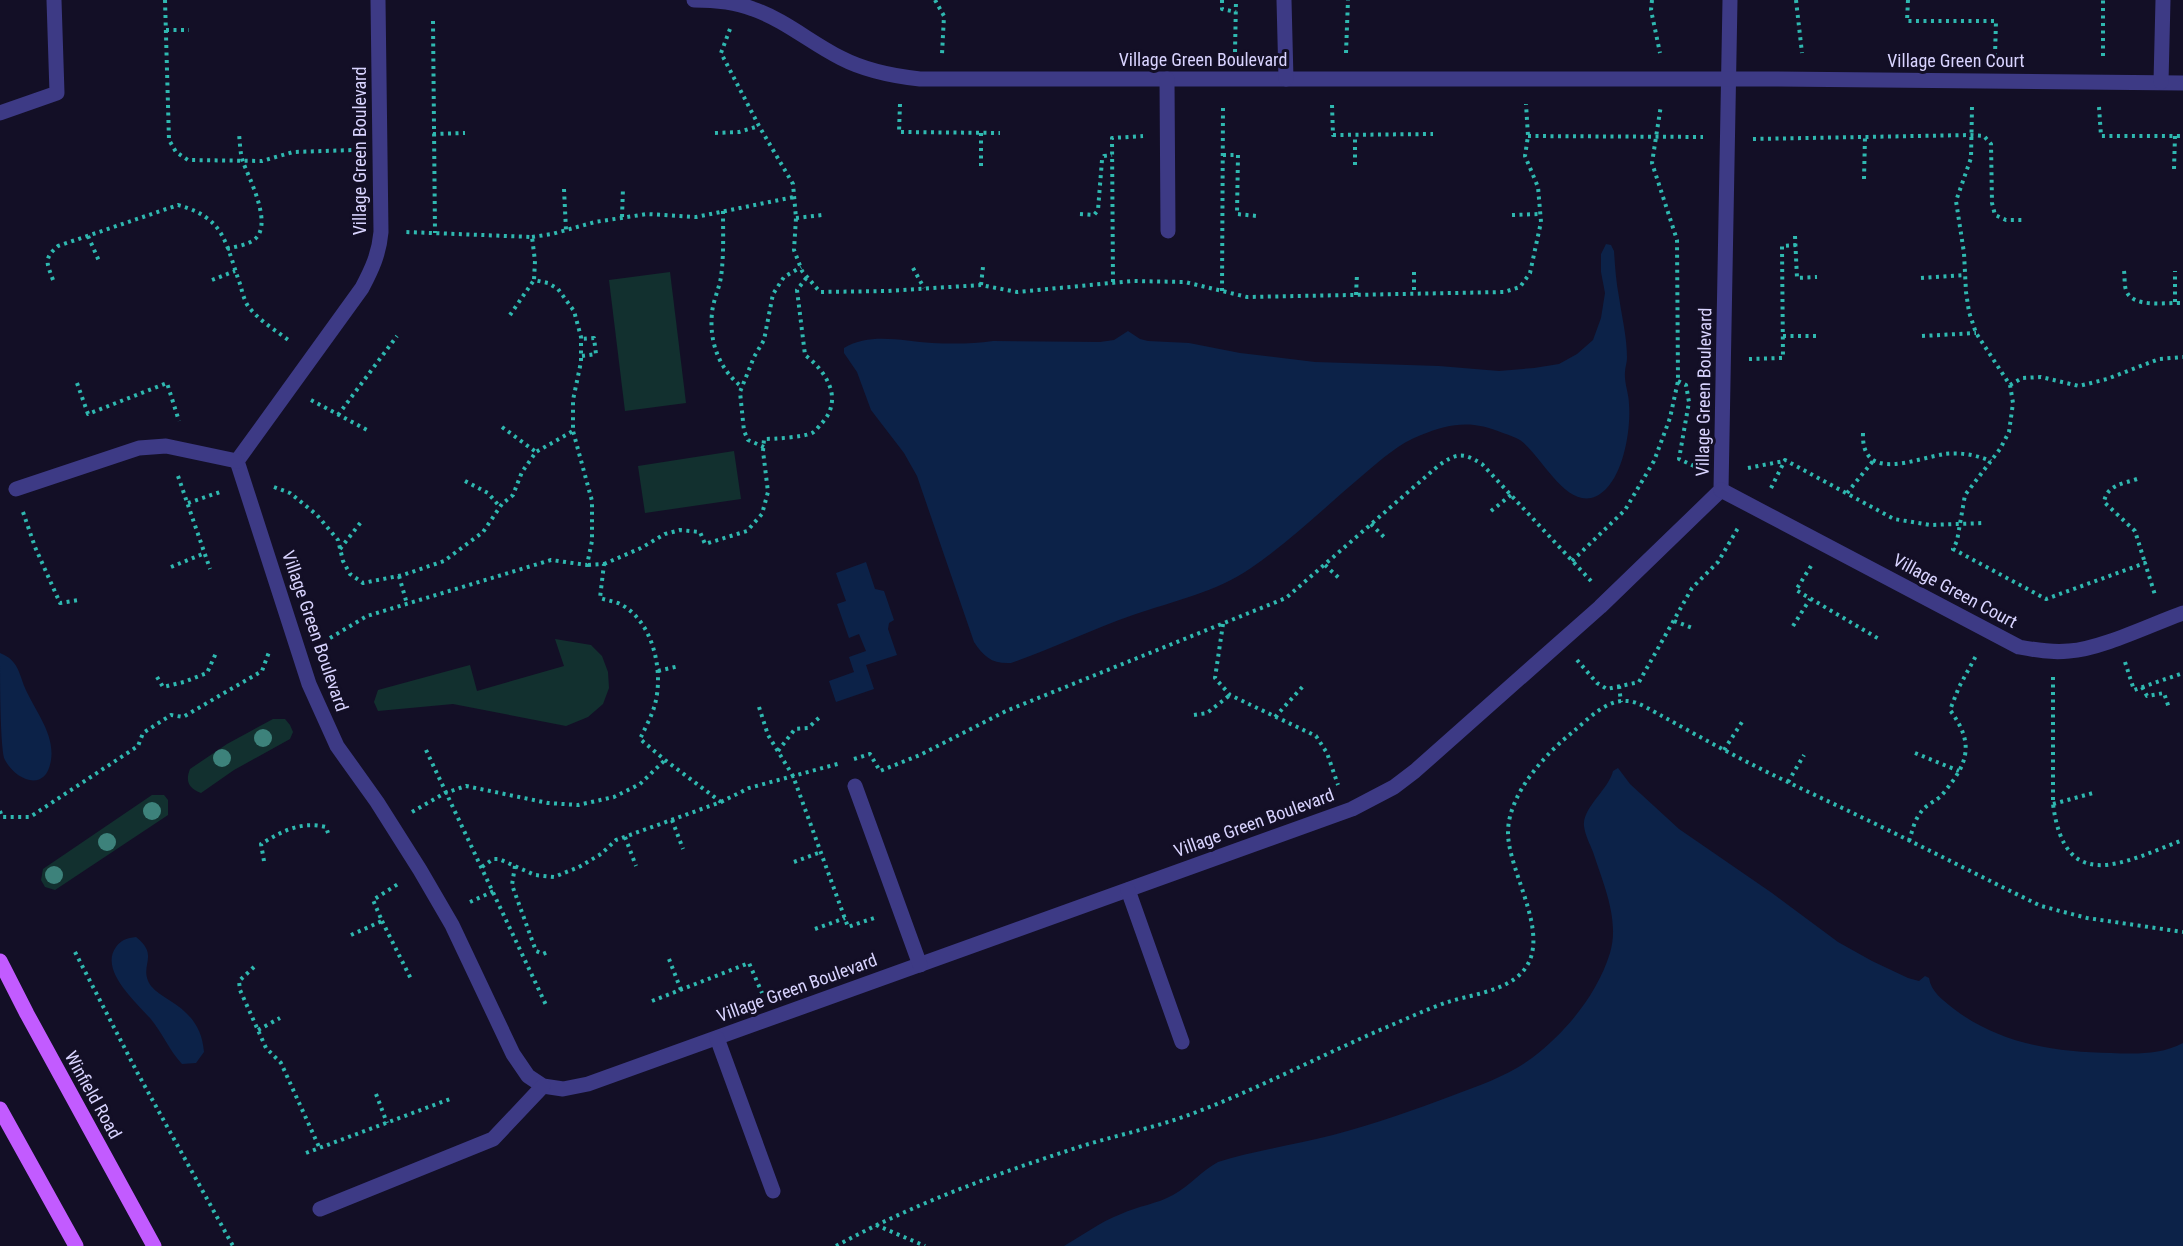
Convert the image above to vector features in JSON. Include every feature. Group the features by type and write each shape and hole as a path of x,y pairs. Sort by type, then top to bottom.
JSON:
{"main road":[{"name":"Winfield Road","path":"0,961 154,1246"},
{"path":"0,1109 76,1246"}],"street":[{"path":"0,113 57,93 54,0"},
{"name":"Village Green Boulevard","path":"378,0 381,232 374,267 362,288 237,461 309,684 337,746 413,857 452,925 513,1054 528,1076 543,1086 563,1089 588,1084 1352,809 1394,787 1600,607 1721,489 1730,0"},
{"name":"Village Green Boulevard","path":"694,0 731,3 754,9 781,22 839,57 862,68 888,76 942,80 1730,79"},
{"path":"1284,0 1286,80"},
{"path":"2161,82 2163,0"},
{"path":"1167,79 1168,231"},
{"name":"Village Green Court","path":"1730,79 2183,82"},
{"path":"16,489 139,448 166,446 237,461"},
{"name":"Village Green Court","path":"1721,489 2019,646 2042,651 2070,651 2104,642 2183,613"},
{"path":"855,786 920,964"},
{"path":"1128,890 1182,1042"},
{"path":"717,1038 773,1191"},
{"path":"320,1209 493,1139 543,1086"}],"path":[{"path":"165,0 169,140 176,152 188,160 262,161 293,152 357,150"},
{"path":"935,0 944,16 942,55"},
{"path":"1222,0 1222,9 1236,12"},
{"path":"1235,56 1236,0"},
{"path":"1346,57 1348,0"},
{"path":"1652,0 1651,10 1661,57"},
{"path":"1796,0 1802,60"},
{"path":"1908,0 1907,21 1996,21 1995,58"},
{"path":"2103,0 2103,58"},
{"path":"433,21 435,233"},
{"path":"733,22 722,53 759,126 793,184 796,218 794,250 807,277 820,292 981,285 1017,292 1132,280 1185,282 1247,297 1504,292 1520,287 1530,273 1541,222 1538,187 1525,156 1528,136 1526,100"},
{"path":"166,30 189,30"},
{"path":"900,97 899,132 1000,133"},
{"path":"1222,291 1223,102"},
{"path":"1332,102 1333,135 1433,134"},
{"path":"1572,561 1625,510 1654,461 1670,418 1678,381 1677,240 1652,163 1661,103"},
{"path":"1972,103 1971,159 1956,201 1970,312 1976,333 2010,385 2013,403 2009,432 1991,461 1965,495 1953,549 2046,599 2145,563"},
{"path":"2099,104 2101,136 2183,136"},
{"path":"715,132 739,132 759,126"},
{"path":"433,134 465,133"},
{"path":"981,133 981,166"},
{"path":"227,249 246,244 257,237 261,229 257,196 243,161 239,134"},
{"path":"1355,135 1355,165"},
{"path":"1113,282 1112,138 1147,136"},
{"path":"1528,136 1703,137"},
{"path":"1752,139 1984,136 1991,144 1992,203 1995,215 2006,220 2024,220"},
{"path":"2174,169 2175,136"},
{"path":"1864,179 1865,137"},
{"path":"1080,214 1094,215 1098,210 1102,160 1104,156 1112,155"},
{"path":"1223,155 1238,155 1237,214 1257,216"},
{"path":"622,217 623,188"},
{"path":"564,189 566,230"},
{"path":"399,232 532,237 622,217 647,214 696,218 794,197"},
{"path":"53,280 47,261 49,254 58,246 177,205 197,210 215,224 227,249 247,304 258,317 294,344"},
{"path":"723,211 722,266 720,287 712,311 712,335 716,355 734,381 742,387"},
{"path":"1512,215 1540,214"},
{"path":"796,218 822,215"},
{"path":"88,236 99,261"},
{"path":"510,315 534,280 535,261 532,237"},
{"path":"1795,237 1797,278 1817,277"},
{"path":"1724,359 1783,358 1782,246 1796,245"},
{"path":"764,447 748,440 744,430 740,392 754,357 764,340 773,294 784,278 801,267"},
{"path":"981,285 983,267"},
{"path":"913,268 924,288"},
{"path":"213,280 235,271"},
{"path":"2124,271 2125,288 2129,297 2140,302 2183,303"},
{"path":"2175,271 2175,302"},
{"path":"1414,272 1414,294"},
{"path":"1356,274 1356,295"},
{"path":"1921,278 1965,275"},
{"path":"330,638 366,616 551,560 587,565 604,564 641,548 664,534 680,530 700,532 705,544 747,531 762,514 768,492 764,439 812,433 826,418 833,395 818,365 805,355 797,290 807,277"},
{"path":"534,280 548,282 558,289 574,311 582,339 582,356 573,400 573,431 592,501 592,541 587,565"},
{"path":"1922,336 1976,333"},
{"path":"338,415 397,336"},
{"path":"1783,336 1816,336"},
{"path":"582,339 594,338 596,354 582,356"},
{"path":"2010,385 2022,378 2041,377 2079,386 2107,379 2159,358 2183,357"},
{"path":"1678,381 1686,385 1689,402 1679,459 1694,466"},
{"path":"77,383 88,414 167,383 179,421"},
{"path":"308,399 369,431"},
{"path":"502,427 536,452"},
{"path":"265,484 290,493 317,515 338,540 343,561 350,574 363,583 399,576 444,561 483,532 500,507 513,495 522,472 536,452 573,431"},
{"path":"1863,434 1864,450 1873,461 1879,464 1918,461 1945,454 1973,454 1991,461"},
{"path":"482,867 499,859 535,874 554,877 579,867 601,854 616,840 721,802 749,788 870,754 880,771 920,756 1006,711 1287,598 1438,466 1449,458 1462,454 1482,464 1591,581"},
{"path":"1769,491 1785,460"},
{"path":"1748,468 1785,460 1894,519 1930,525 1960,522 1984,523"},
{"path":"1847,493 1873,461"},
{"path":"175,467 210,569"},
{"path":"2137,479 2112,487 2105,496 2104,502 2135,531 2156,598"},
{"path":"465,481 488,493 500,507"},
{"path":"16,489 35,547 60,603 78,600"},
{"path":"188,503 220,492"},
{"path":"1491,511 1511,495"},
{"path":"340,549 361,522"},
{"path":"1371,524 1384,538"},
{"path":"1574,657 1597,683 1607,689 1639,682 1692,588 1718,562 1739,527"},
{"path":"171,567 205,553"},
{"path":"1814,563 1796,590 1879,639"},
{"path":"604,564 600,598 620,604 636,617 655,651 658,671 655,704 640,739 721,802"},
{"path":"1325,565 1340,579"},
{"path":"399,576 406,604"},
{"path":"1792,626 1810,599"},
{"path":"1674,621 1695,629"},
{"path":"1223,624 1215,678 1230,695 1316,736 1328,753 1340,790"},
{"path":"0,811 2,817 30,817 138,746 143,733 171,715 183,717 262,671 271,647"},
{"path":"1909,841 1917,817 1928,804 1940,797 1965,761 1966,740 1962,727 1950,710 1959,687 1979,650"},
{"path":"157,677 163,687 207,673 216,653"},
{"path":"2122,656 2134,690 2183,673"},
{"path":"658,671 680,666"},
{"path":"2053,677 2055,823 2073,856 2090,865 2105,867 2183,840"},
{"path":"1275,717 1305,684"},
{"path":"1619,686 1622,702"},
{"path":"2142,687 2147,696 2164,693 2169,708"},
{"path":"1194,715 1207,713 1230,695"},
{"path":"836,1246 875,1225 1004,1172 1181,1117 1233,1097 1393,1024 1445,1003 1492,990 1516,977 1528,964 1533,946 1531,916 1517,877 1509,839 1508,829 1517,797 1535,768 1563,739 1596,713 1612,704 1626,700 2041,906 2087,918 2183,932"},
{"path":"759,707 768,735 793,776 848,927 881,915"},
{"path":"778,751 795,729 808,728 821,716"},
{"path":"1724,750 1742,722"},
{"path":"426,750 546,1005"},
{"path":"1915,753 1959,771"},
{"path":"1788,782 1804,755"},
{"path":"409,814 445,794 466,786 548,803 578,805 614,796 640,784 665,760"},
{"path":"2053,804 2093,793"},
{"path":"672,820 683,849"},
{"path":"264,861 261,844 278,833 300,825 314,824 326,828 328,833"},
{"path":"625,837 636,866"},
{"path":"794,862 821,852"},
{"path":"515,866 512,885 536,951 543,954 550,951"},
{"path":"401,882 373,900 411,979"},
{"path":"463,905 494,891"},
{"path":"815,929 845,918"},
{"path":"351,935 382,921"},
{"path":"75,952 137,1072 233,1246"},
{"path":"669,959 681,990"},
{"path":"652,1001 749,963 764,998"},
{"path":"254,967 240,981 240,990 266,1048 281,1063 320,1149"},
{"path":"258,1030 280,1018"},
{"path":"376,1094 387,1123"},
{"path":"306,1153 450,1099"},
{"path":"875,1225 926,1246"}],"green space":[{"path":"670,272 686,403 625,411 609,280"},
{"path":"734,451 741,499 645,513 638,466"},
{"path":"555,639 591,645 602,656 608,672 609,688 603,704 588,717 566,726 453,704 378,711 374,702 378,690 470,665 477,691 564,666"},
{"path":"273,719 285,719 293,732 290,739 234,770 201,793 191,787 188,781 190,769 227,744"},
{"path":"152,795 164,795 168,800 168,815 55,890 45,887 41,880 43,869"}],"water":[{"path":"1606,244 1611,245 1614,251 1626,343 1625,376 1629,414 1622,461 1606,489 1593,497 1581,498 1570,493 1559,483 1529,448 1518,439 1481,426 1462,425 1442,428 1413,438 1391,452 1281,546 1224,584 1118,621 1011,663 994,661 981,652 974,642 917,476 904,453 871,410 857,372 844,353 844,348 854,343 876,339 947,344 993,341 1100,342 1114,340 1128,331 1148,341 1189,343 1240,353 1315,362 1439,366 1499,371 1534,368 1559,364 1577,354 1593,340 1601,318 1605,293 1601,272 1601,254"},
{"path":"866,562 875,589 884,591 894,620 889,623 888,629 897,655 866,665 874,689 836,702 829,681 854,672 849,657 866,651 859,634 849,638 837,604 846,601 836,573"},
{"path":"0,653 11,659 17,667 50,741 51,760 48,771 37,780 22,777 9,766 4,758"},
{"path":"1618,768 1630,784 1679,829 1838,942 1908,978 1919,981 1925,976 1929,978 1935,992 1954,1009 1990,1030 2029,1044 2069,1051 2147,1053 2165,1050 2183,1043 2183,1246 1064,1246 1113,1217 1173,1195 1218,1162 1333,1135 1409,1111 1504,1075 1545,1048 1589,998 1610,953 1613,940 1612,915 1584,826 1591,805 1611,778 1613,771"},
{"path":"136,937 147,950 146,972 151,986 183,1010 198,1028 204,1052 196,1063 182,1064 154,1023 121,985 116,975 112,966 112,956 116,947 124,940"}]}
